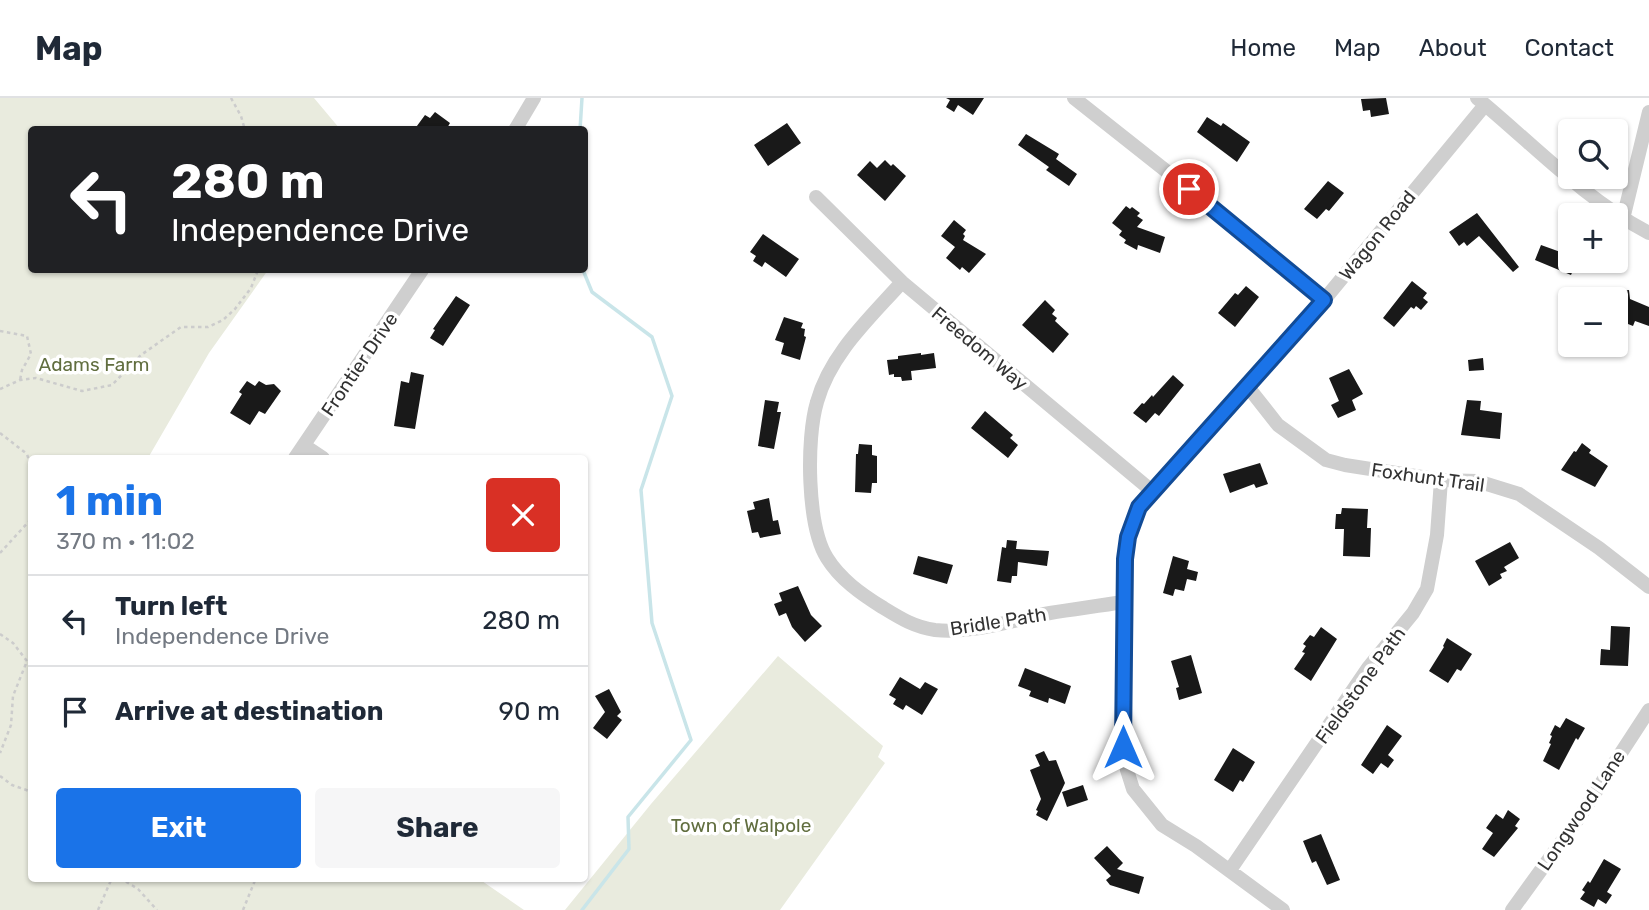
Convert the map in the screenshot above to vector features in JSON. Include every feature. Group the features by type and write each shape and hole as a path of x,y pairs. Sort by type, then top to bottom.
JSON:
{"street":[{"path":"517,126 534,98"},
{"path":"1074,98 1324,300"},
{"path":"1481,102 1600,203"},
{"name":"Wagon Road","path":"1283,910 1230,870 1162,825 1133,789 1123,747 1124,602 1128,537 1139,507 1324,300 1481,102"},
{"path":"1627,203 1649,112"},
{"name":"Freedom Way","path":"816,197 902,282 1152,491"},
{"path":"1628,222 1649,233"},
{"name":"Frontier Drive","path":"298,455 420,273"},
{"name":"Bridle Path","path":"902,282 846,346 829,374 817,402 812,435 811,495 817,534 827,558 846,582 873,601 909,624 934,629 956,631 1124,602"},
{"name":"Foxhunt Trail","path":"1248,387 1278,425 1326,460 1441,480 1477,481 1519,494 1599,548 1649,587"},
{"path":"305,446 318,455"},
{"name":"Fieldstone Path","path":"1230,870 1368,668 1413,613 1427,589 1437,535 1441,480"},
{"name":"Longwood Lane","path":"1512,910 1578,818 1649,710"}],"path":[{"path":"231,98 244,126"},
{"path":"0,388 20,380 36,378 82,391 112,385 141,355 181,327 208,327 223,320 251,288 257,273"},
{"path":"0,331 27,336 31,354 20,380"},
{"path":"0,433 28,457"},
{"path":"0,552 28,522"},
{"path":"0,634 13,643 27,662 13,696 11,725 0,753"},
{"path":"0,776 12,785 28,791"},
{"path":"99,910 110,882"},
{"path":"127,882 138,889 157,910"},
{"path":"243,910 254,882"}],"green space":[{"name":"Adams Farm","path":"0,98 314,98 337,126 28,126 28,273 266,273 209,353 150,455 28,455 28,882 483,882 524,910 0,910"},
{"name":"Town of Walpole","path":"778,656 883,746 878,757 885,763 780,910 565,910 651,804"}],"building":[{"path":"946,98 984,98 973,115 958,105 954,112 946,107 950,100"},
{"path":"1386,98 1389,114 1371,117 1370,110 1363,111 1361,99"},
{"path":"435,112 450,123 448,126 417,126 425,115 430,118"},
{"path":"1207,117 1221,126 1223,123 1250,142 1237,162 1197,132"},
{"path":"787,123 801,143 768,166 754,145"},
{"path":"1026,134 1059,154 1056,159 1077,174 1069,186 1046,170 1049,167 1018,145"},
{"path":"885,160 906,176 885,201 857,175 870,161 877,168"},
{"path":"1328,181 1344,193 1329,211 1326,209 1317,219 1304,209"},
{"path":"1126,206 1140,213 1137,216 1143,220 1137,227 1165,237 1160,253 1138,245 1137,250 1124,243 1126,240 1119,235 1122,231 1112,223"},
{"path":"1477,213 1519,267 1513,272 1479,236 1467,246 1464,242 1459,246 1449,232"},
{"path":"954,220 966,230 963,240 986,254 969,273 962,267 960,270 946,258 955,247 941,236"},
{"path":"763,234 799,259 786,277 765,262 762,267 753,261 756,256 750,252"},
{"path":"1541,245 1558,251 1558,270 1535,260"},
{"path":"1412,281 1427,293 1423,298 1428,302 1421,310 1416,306 1414,309 1411,307 1394,327 1383,318"},
{"path":"1246,286 1259,297 1235,327 1218,313 1235,293 1238,295"},
{"path":"1628,290 1630,299 1649,307 1649,326 1635,321 1633,326 1628,324"},
{"path":"456,296 470,305 443,346 430,338 435,330 433,329"},
{"path":"1045,300 1055,310 1052,314 1057,318 1055,321 1069,334 1053,353 1022,325"},
{"path":"784,317 803,323 801,328 805,329 806,337 800,360 781,354 784,343 775,340"},
{"path":"934,353 936,368 911,371 912,380 902,381 901,377 889,375 887,360"},
{"path":"1483,358 1484,370 1469,371 1468,360"},
{"path":"1349,369 1363,394 1352,400 1356,410 1338,418 1331,405 1339,401 1329,378"},
{"path":"411,372 424,375 415,429 394,426 401,381 409,383"},
{"path":"1173,375 1184,385 1159,416 1155,413 1146,423 1133,413 1152,395 1153,397"},
{"path":"247,381 255,386 259,381 266,385 274,384 281,391 265,414 259,411 250,425 230,413"},
{"path":"765,400 779,402 777,412 781,412 774,449 758,446"},
{"path":"1467,400 1481,401 1480,410 1502,413 1500,439 1461,435"},
{"path":"985,411 1013,435 1010,438 1018,445 1008,458 971,428"},
{"path":"1582,443 1591,450 1589,453 1608,466 1595,487 1561,470"},
{"path":"859,444 872,445 872,455 877,456 877,483 872,483 871,493 855,492 856,454"},
{"path":"1260,463 1268,484 1256,488 1254,484 1230,493 1223,474"},
{"path":"769,498 773,521 778,520 781,534 760,538 758,532 752,533 747,511 755,509 753,502"},
{"path":"1342,508 1368,509 1367,528 1371,528 1370,557 1343,556 1344,529 1335,529 1336,514 1341,514"},
{"path":"1007,540 1017,541 1016,549 1049,551 1047,566 1018,562 1017,576 1012,576 1011,583 997,581 1002,547 1006,548"},
{"path":"1510,542 1519,558 1504,567 1507,571 1500,574 1502,578 1489,586 1475,561"},
{"path":"918,556 953,565 947,584 913,574"},
{"path":"1173,556 1189,561 1187,569 1198,572 1196,581 1187,579 1184,591 1175,589 1173,596 1163,593"},
{"path":"798,586 811,615 822,626 805,642 792,627 786,613 779,616 774,604 782,601 779,593"},
{"path":"1611,626 1630,627 1628,666 1600,665 1601,649 1610,650"},
{"path":"1321,627 1337,639 1311,681 1294,669 1305,653 1302,652 1306,646 1303,644 1310,635 1314,637"},
{"path":"1447,638 1472,654 1461,671 1457,669 1448,683 1429,671"},
{"path":"1191,655 1202,693 1179,700 1176,688 1179,687 1171,661"},
{"path":"1025,668 1071,686 1065,704 1049,698 1048,703 1029,696 1031,691 1018,686"},
{"path":"900,677 920,689 925,682 938,689 922,715 906,705 903,710 893,704 896,699 889,695"},
{"path":"609,689 621,712 617,716 622,720 607,739 593,728 605,712 595,696"},
{"path":"1566,718 1585,728 1578,740 1576,738 1559,770 1543,761 1551,744 1550,735 1555,725 1560,728"},
{"path":"1387,725 1402,736 1388,755 1394,760 1388,768 1381,763 1373,774 1361,765"},
{"path":"1233,748 1255,762 1243,782 1240,780 1233,792 1214,780"},
{"path":"1044,751 1049,761 1056,760 1065,783 1047,821 1036,815 1041,799 1030,770 1040,766 1035,755"},
{"path":"1083,785 1088,800 1067,807 1062,792"},
{"path":"1508,810 1520,819 1515,826 1518,828 1494,857 1482,849 1493,833 1486,828 1496,814 1503,819"},
{"path":"1321,834 1340,880 1327,885 1316,861 1312,863 1303,841"},
{"path":"1107,846 1123,863 1117,869 1144,877 1139,894 1110,885 1106,880 1111,876 1094,858"},
{"path":"1604,859 1621,869 1607,892 1612,895 1606,904 1598,899 1594,907 1580,899 1585,892 1582,890 1588,881 1590,883"}],"waterway":[{"path":"580,126 582,98"},
{"path":"582,910 629,849 628,817 691,740 652,623 641,490 672,396 652,337 592,292 584,273"}],"route":[{"path":"1123,747 1125,559 1128,537 1139,507 1324,300 1189,189"}]}
